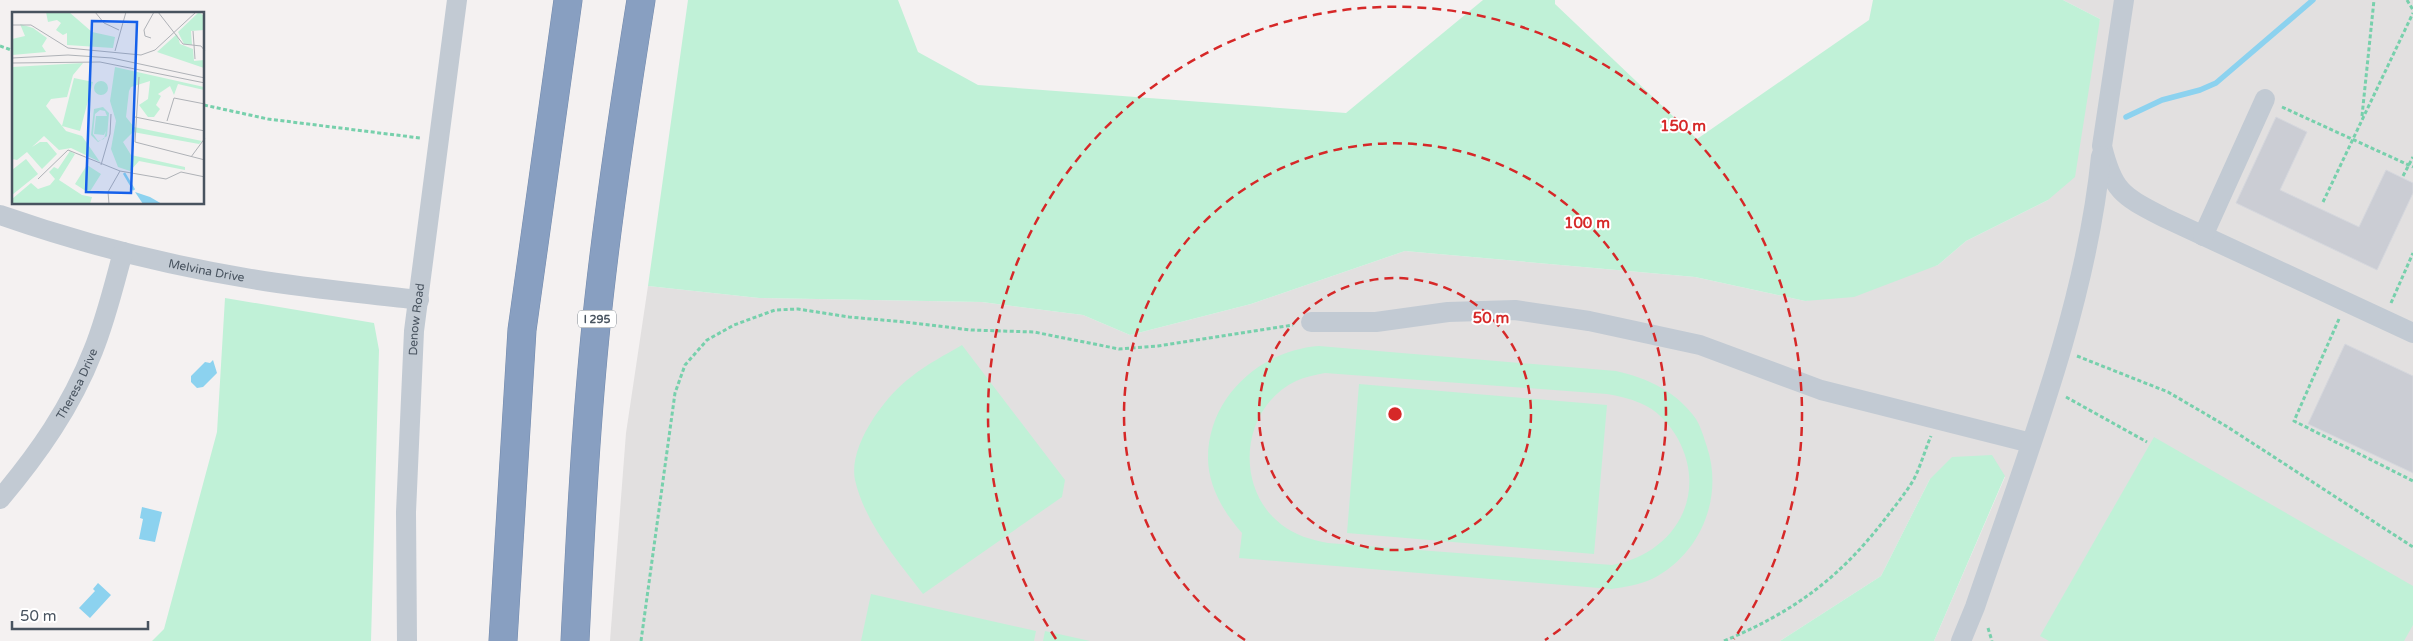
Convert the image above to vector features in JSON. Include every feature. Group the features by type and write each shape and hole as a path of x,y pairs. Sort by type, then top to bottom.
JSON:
{"highway":[{"path":"503,641 522,330 568,0"},
{"name":"I 295","path":"575,641 582,498 595,338 625,99 642,0"}],"street":[{"name":"Denow Road","path":"406,641 406,502 409,409 418,300 457,0"},
{"path":"1961,641 1976,607 2031,443 2060,349 2088,244 2097,197 2102,146 2124,0"},
{"path":"2203,236 2265,99"},
{"path":"2102,146 2108,169 2115,184 2134,202 2413,333"},
{"name":"Melvina Drive","path":"0,215 123,252 248,279 418,300"},
{"name":"Theresa Drive","path":"0,499 44,444 77,388 94,350 123,252"},
{"path":"1311,322 1376,322 1448,312 1515,310 1589,321 1700,345 1821,390 2031,443"}],"path":[{"path":"2362,120 2374,0"},
{"path":"2323,202 2413,11 2407,0"},
{"path":"0,46 12,50"},
{"path":"2265,99 2411,166"},
{"path":"205,105 268,119 438,140"},
{"path":"2404,176 2411,166 2413,157"},
{"path":"2383,320 2413,253"},
{"path":"2346,302 2294,421 2413,481"},
{"path":"641,641 675,393 686,365 707,340 734,325 775,310 798,309 849,317 972,330 1034,332 1119,349 1158,346 1311,322"},
{"path":"2060,349 2168,392 2234,431 2413,547"},
{"path":"2059,393 2147,442"},
{"path":"1724,641 1763,624 1798,604 1826,583 1861,550 1914,479 1937,420"},
{"path":"1986,620 1992,641"}],"shaded area":[{"path":"2063,0 2413,0 2413,641 1934,641 2005,477 1930,479 1881,576 1780,641 610,641 626,433 648,286 759,298 982,302 1083,315 1130,335 1251,304 1405,251 1695,277 1805,301 1938,265 1966,241 2048,200 2100,19"}],"green space":[{"path":"688,0 898,0 918,52 978,85 1346,113 1483,0 1555,0 1555,4 1697,139 1869,20 1873,0 2063,0 2100,19 2075,177 2048,200 1966,241 1938,265 1854,297 1805,301 1695,277 1405,251 1251,304 1130,335 1083,315 982,302 759,298 648,286"},
{"path":"225,298 374,323 379,350 371,641 152,641 164,629 217,432"},
{"path":"962,345 1065,480 1062,497 923,594 874,526 860,496 855,480 854,467 863,437 890,396 917,372"},
{"path":"1319,346 1616,371 1650,382 1680,401 1696,419 1701,429 1711,466 1712,486 1710,505 1704,523 1695,540 1669,569 1647,581 1632,586 1611,589 1239,558 1242,533 1223,508 1211,479 1208,458 1210,436 1217,415 1228,397 1242,381 1258,367 1298,349","holes":["1325,373 1607,394 1636,401 1657,413 1667,423 1678,439 1687,461 1689,482 1687,501 1680,520 1668,536 1652,549 1634,559 1612,565 1328,543 1315,540 1287,529 1267,510 1256,491 1251,471 1250,450 1254,429 1263,410 1277,393 1306,377"]},
{"path":"1359,384 1607,405 1594,554 1347,533"},
{"path":"2154,437 2413,586 2413,625 2404,641 2049,641 2040,636"},
{"path":"1992,455 2005,476 1934,641 1780,641 1881,576 1930,479 1952,457"},
{"path":"871,594 1036,631 1034,641 861,641"},
{"path":"1045,631 1090,641 1043,641"}],"water":[{"path":"213,360 217,373 203,387 197,388 191,382 191,376 205,362 210,363"},
{"path":"142,507 162,512 155,542 139,539 143,519 140,518"},
{"path":"98,583 111,595 90,618 79,608 95,591 93,589"}],"building":[{"path":"2276,117 2307,132 2280,190 2359,227 2386,170 2413,183 2413,193 2377,270 2236,203"},
{"path":"2345,344 2413,376 2413,473 2308,424"}],"waterway":[{"path":"2126,117 2162,100 2200,90 2216,83 2313,0"}]}
